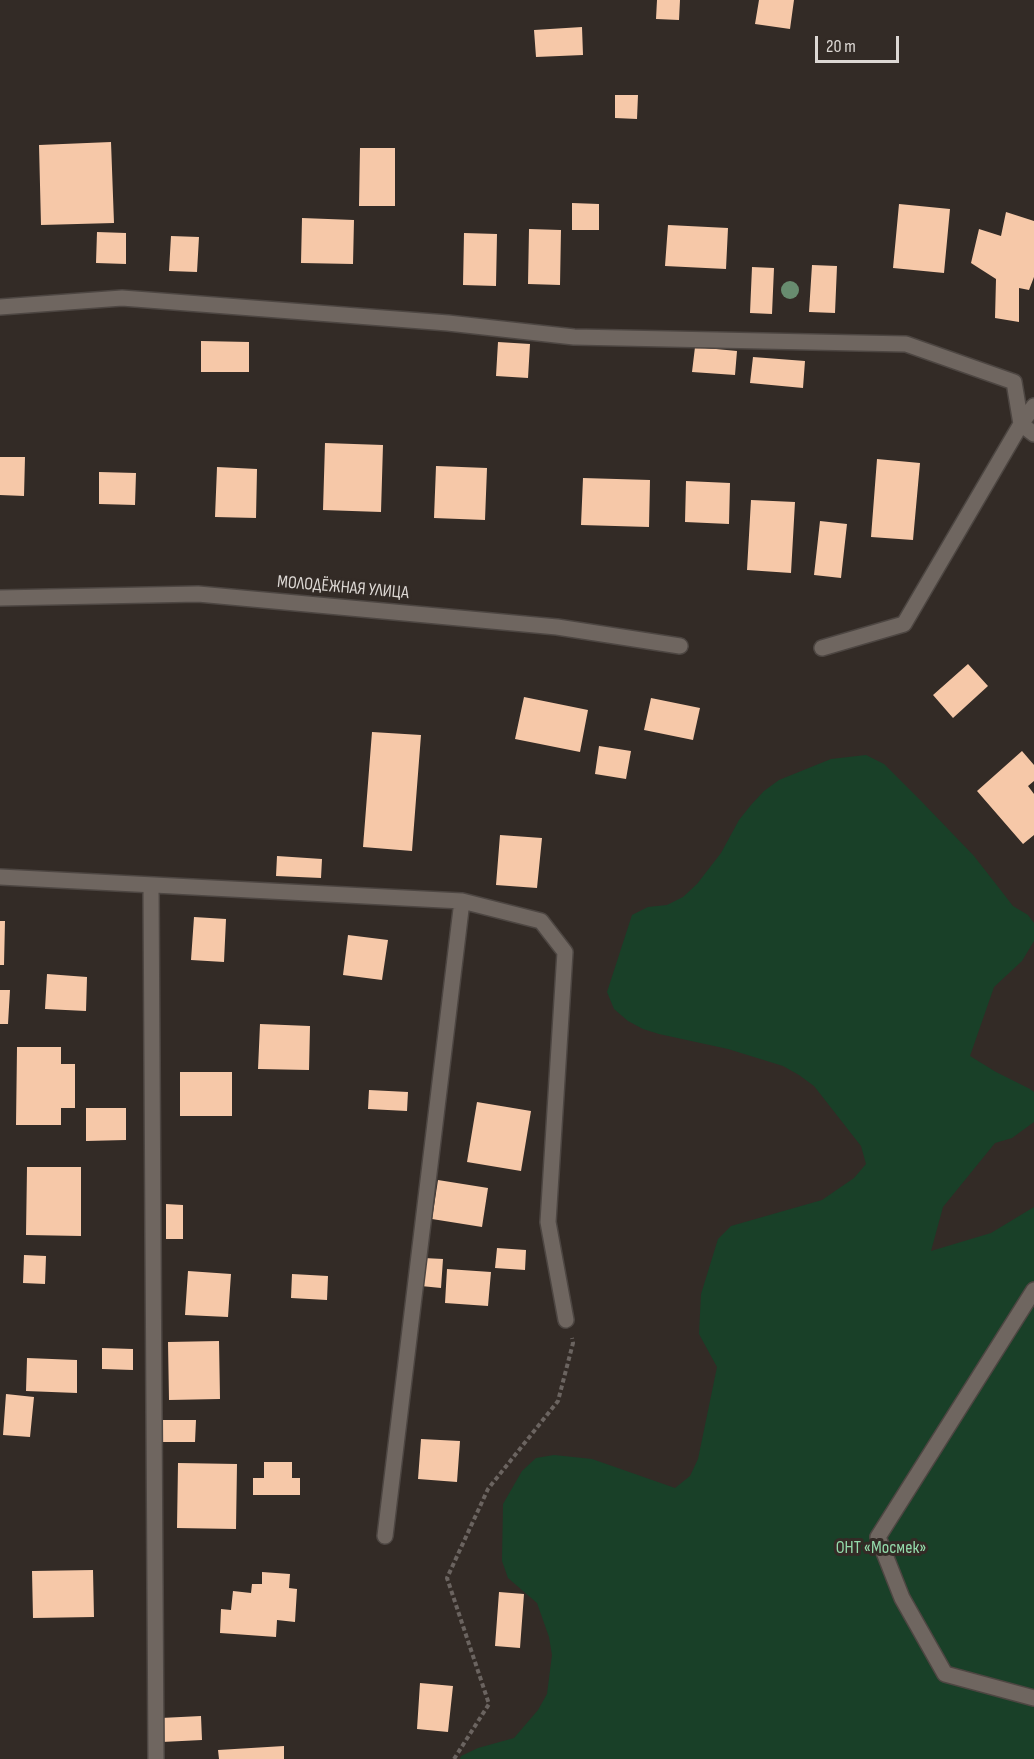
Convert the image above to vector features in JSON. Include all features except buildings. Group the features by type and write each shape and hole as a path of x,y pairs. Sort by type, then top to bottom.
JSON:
{"street":[{"path":"0,307 123,298 448,323 574,337 906,344 1014,382 1021,424 1034,434"},
{"path":"822,648 904,624 1021,424 1034,406"},
{"name":"МОЛОДЁЖНАЯ УЛИЦА","path":"0,598 198,594 557,627 680,646"},
{"path":"0,877 462,901 542,921 565,952 549,1222 566,1320"},
{"path":"151,885 156,1759"},
{"path":"385,1536 462,901"},
{"path":"1034,1290 878,1537 902,1598 945,1674 1034,1698"}],"path":[{"path":"453,1759 489,1704 447,1578 488,1489 558,1401 573,1343 566,1320"}],"green space":[{"name":"ОНТ «Мосмек»","path":"866,755 884,764 922,802 974,856 1013,906 1028,915 1034,923 1034,941 1022,961 994,987 970,1056 1034,1092 1034,1122 1012,1138 995,1143 943,1207 931,1251 991,1233 1034,1207 1034,1759 460,1759 461,1756 478,1748 514,1738 538,1710 547,1694 552,1655 549,1637 537,1603 508,1578 502,1561 503,1504 522,1471 536,1458 554,1455 592,1459 675,1488 690,1476 698,1459 717,1367 699,1334 701,1294 718,1239 731,1226 822,1200 854,1178 866,1164 861,1146 814,1086 799,1075 783,1066 728,1049 643,1029 628,1021 614,1009 607,992 632,915 648,907 667,905 683,897 697,884 721,853 739,820 751,805 779,780 831,759"}]}
